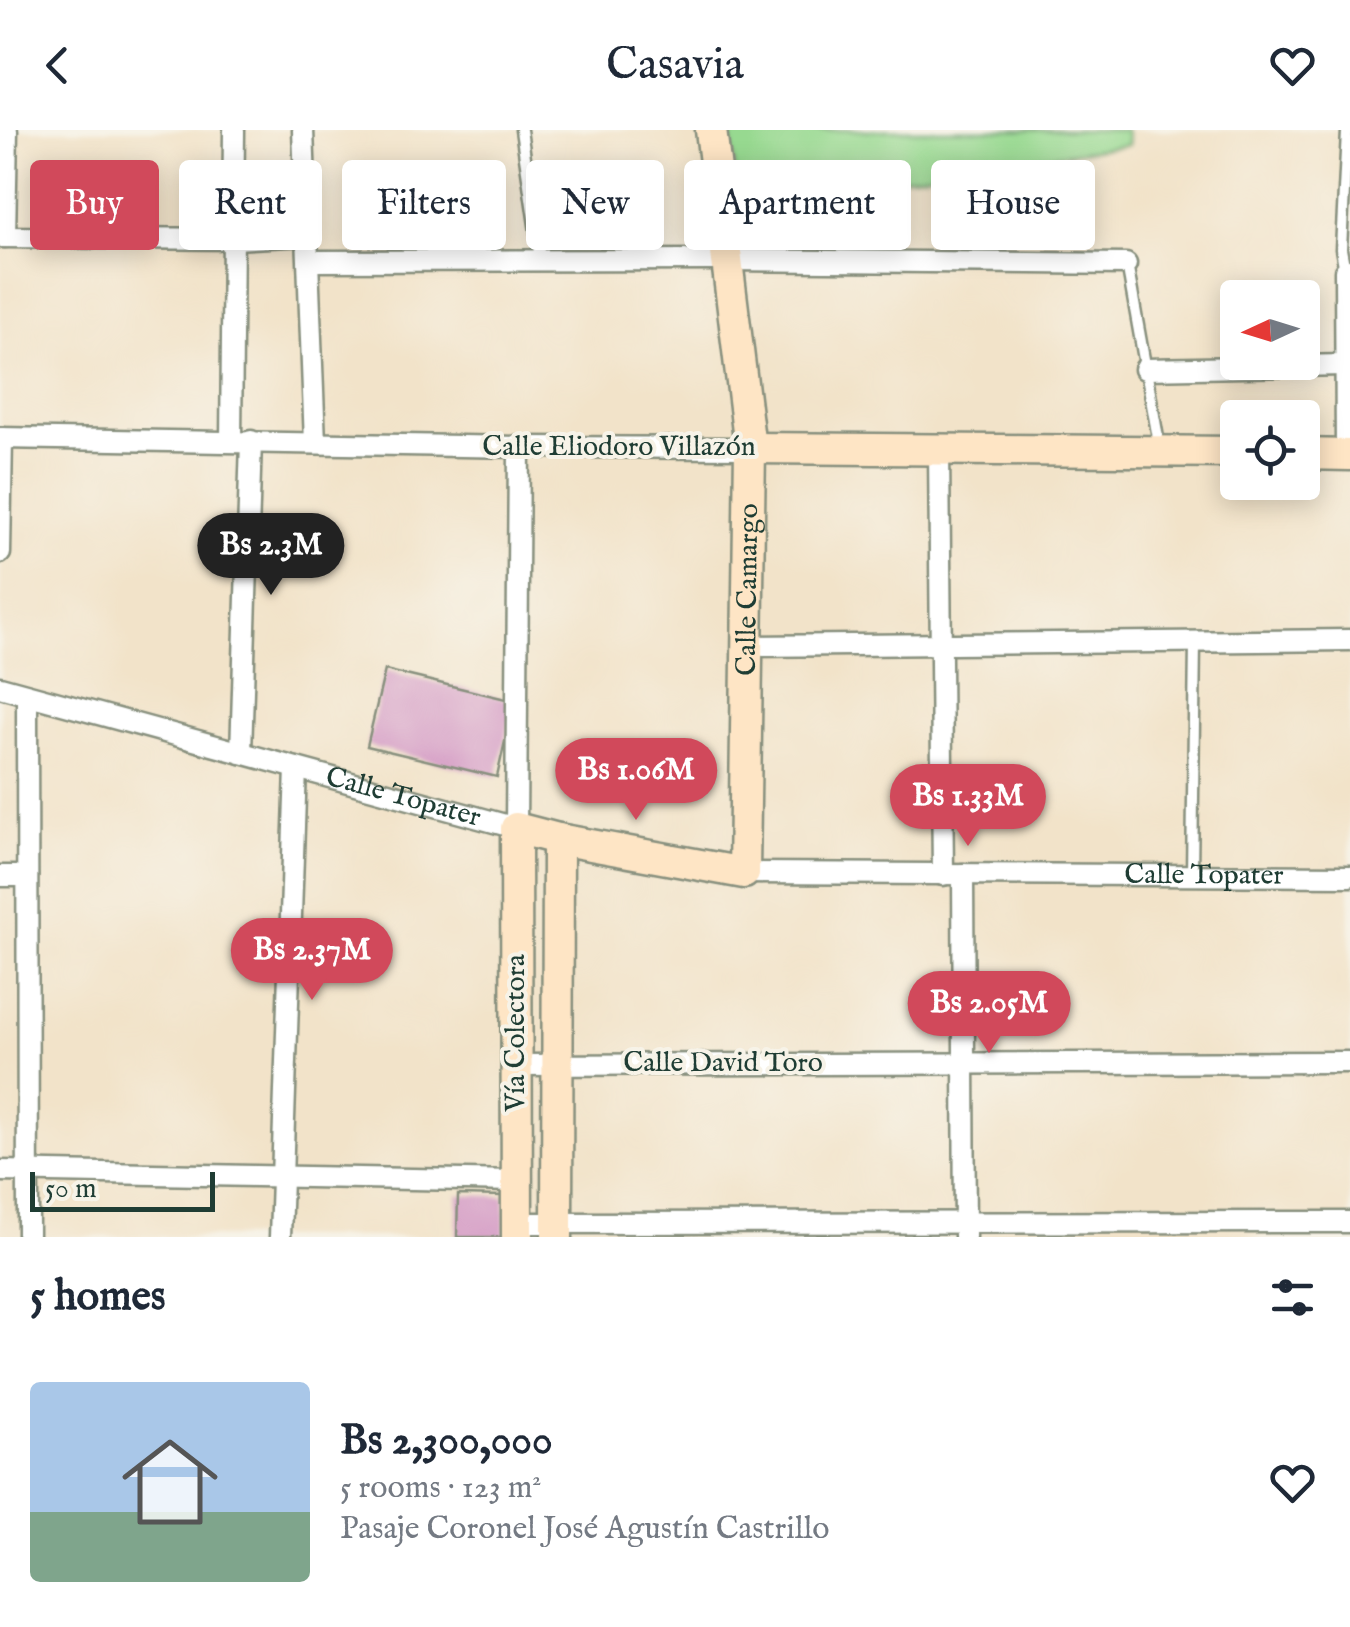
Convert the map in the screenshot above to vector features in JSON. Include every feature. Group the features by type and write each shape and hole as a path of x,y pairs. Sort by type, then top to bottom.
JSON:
{"main road":[{"name":"Calle Camargo","path":"711,130 750,448 744,873"},
{"name":"Calle Eliodoro Villazón","path":"750,448 1220,452"},
{"path":"1320,454 1348,455"},
{"name":"Calle Topater","path":"516,828 744,873"},
{"name":"Vía Colectora","path":"516,828 517,1230"},
{"name":"Vía Colectora","path":"557,1230 558,839"}],"street":[{"path":"7,130 3,238 179,238"},
{"path":"234,130 234,160"},
{"path":"304,130 305,160"},
{"path":"234,250 241,441 240,753"},
{"path":"309,250 315,442"},
{"path":"309,261 1126,264"},
{"path":"1347,270 1348,455"},
{"path":"1145,369 1346,365"},
{"path":"0,553 1,438"},
{"name":"Calle Eliodoro Villazón","path":"1,438 750,448"},
{"path":"516,828 519,447"},
{"path":"938,449 940,646 964,1063 964,1230"},
{"path":"747,646 1350,640"},
{"name":"Calle Topater","path":"0,687 516,828"},
{"path":"28,695 28,1237"},
{"path":"280,1237 296,768"},
{"name":"Calle Topater","path":"744,873 1350,876"},
{"path":"0,876 28,876"},
{"name":"Calle David Toro","path":"516,1065 1350,1062"},
{"path":"0,1171 517,1181"},
{"path":"517,1230 964,1230 1350,1222"}],"lane":[{"path":"521,130 540,260"},
{"path":"1347,270 1341,249 1350,131"},
{"path":"1126,264 1160,450"},
{"path":"1192,875 1195,642"}],"green space":[{"path":"730,130 1126,130 1128,145 1024,160 931,160 931,173 911,176 911,160 734,160"}],"building":[{"path":"385,670 514,701 497,777 367,746"},
{"path":"458,1195 505,1196 505,1237 457,1237"}]}
